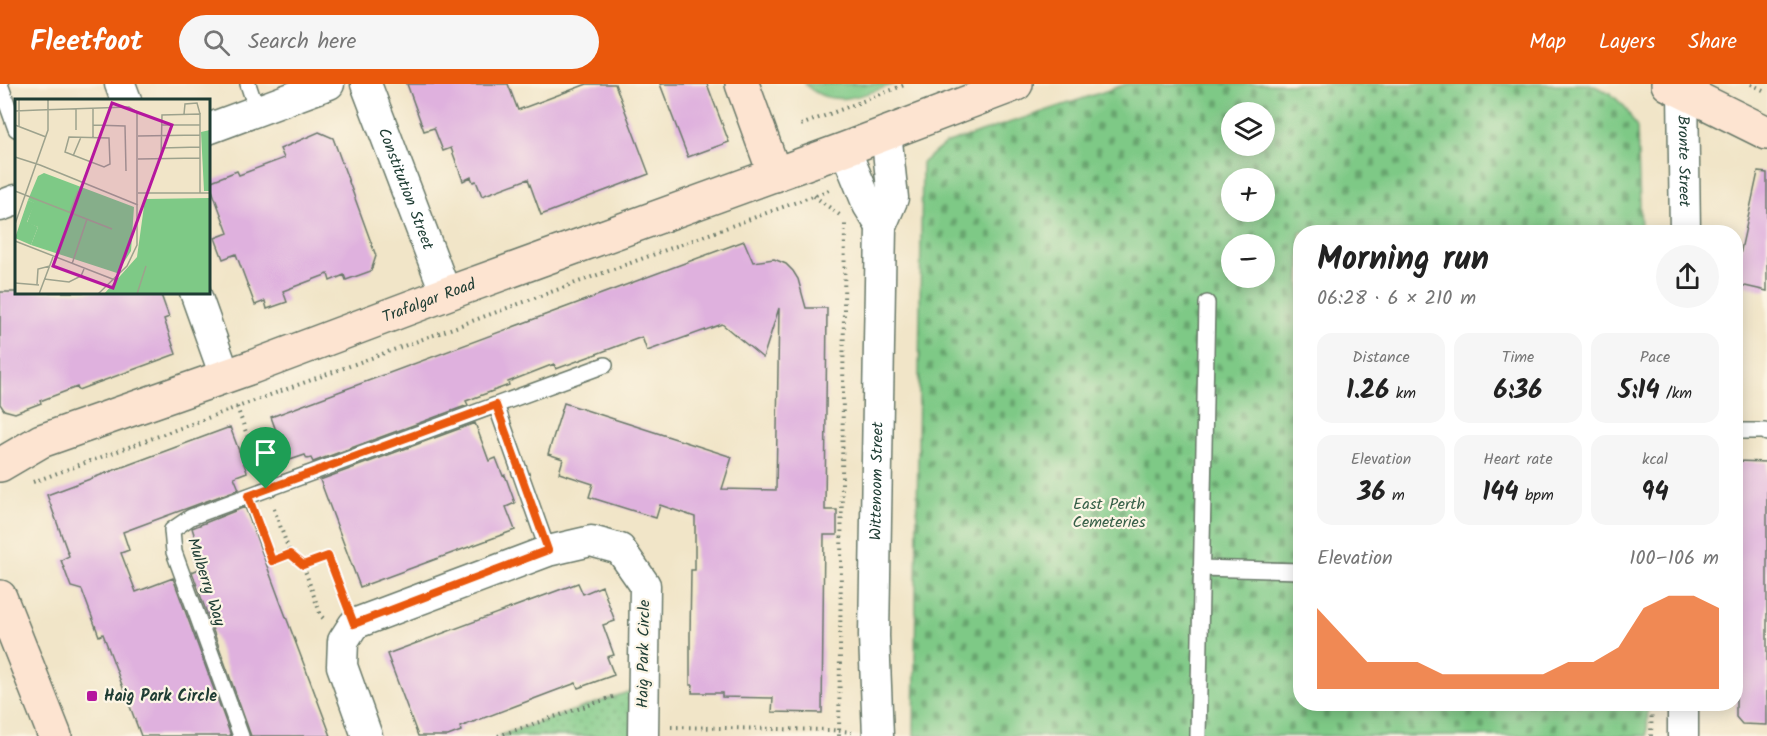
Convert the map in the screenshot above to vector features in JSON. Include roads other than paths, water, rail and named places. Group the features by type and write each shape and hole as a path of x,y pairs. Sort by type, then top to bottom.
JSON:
{"street":[{"path":"120,84 126,99"},
{"path":"210,128 253,97 329,84"},
{"name":"Constitution Street","path":"366,84 446,294"},
{"path":"742,84 775,175"},
{"name":"Trafalgar Road","path":"0,465 41,441 775,175 1016,84"},
{"path":"1676,88 1767,133"},
{"name":"Bronte Street","path":"1676,88 1685,225"},
{"path":"865,141 868,205 881,226"},
{"name":"Wittenoom Street","path":"865,141 893,198 881,226 874,636 878,736"},
{"path":"0,206 15,200"},
{"path":"196,294 225,376"},
{"name":"Haig Park Circle","path":"367,736 342,666 343,642 354,624 548,550 591,541 620,549 645,585 643,736"},
{"path":"0,597 55,736"},
{"path":"1683,711 1683,736"}],"lane":[{"path":"0,84 15,126"},
{"path":"1198,736 1207,303"},
{"name":"Mulberry Way","path":"241,736 174,552 172,530 191,517 604,366"},
{"path":"496,405 548,550"},
{"path":"1743,431 1765,431 1767,433"},
{"path":"1201,568 1293,571"}],"place":[{"name":"Haig Park Circle","path":"92,696"}],"park label":[{"name":"East Perth Cemeteries","path":"1109,513"}]}
